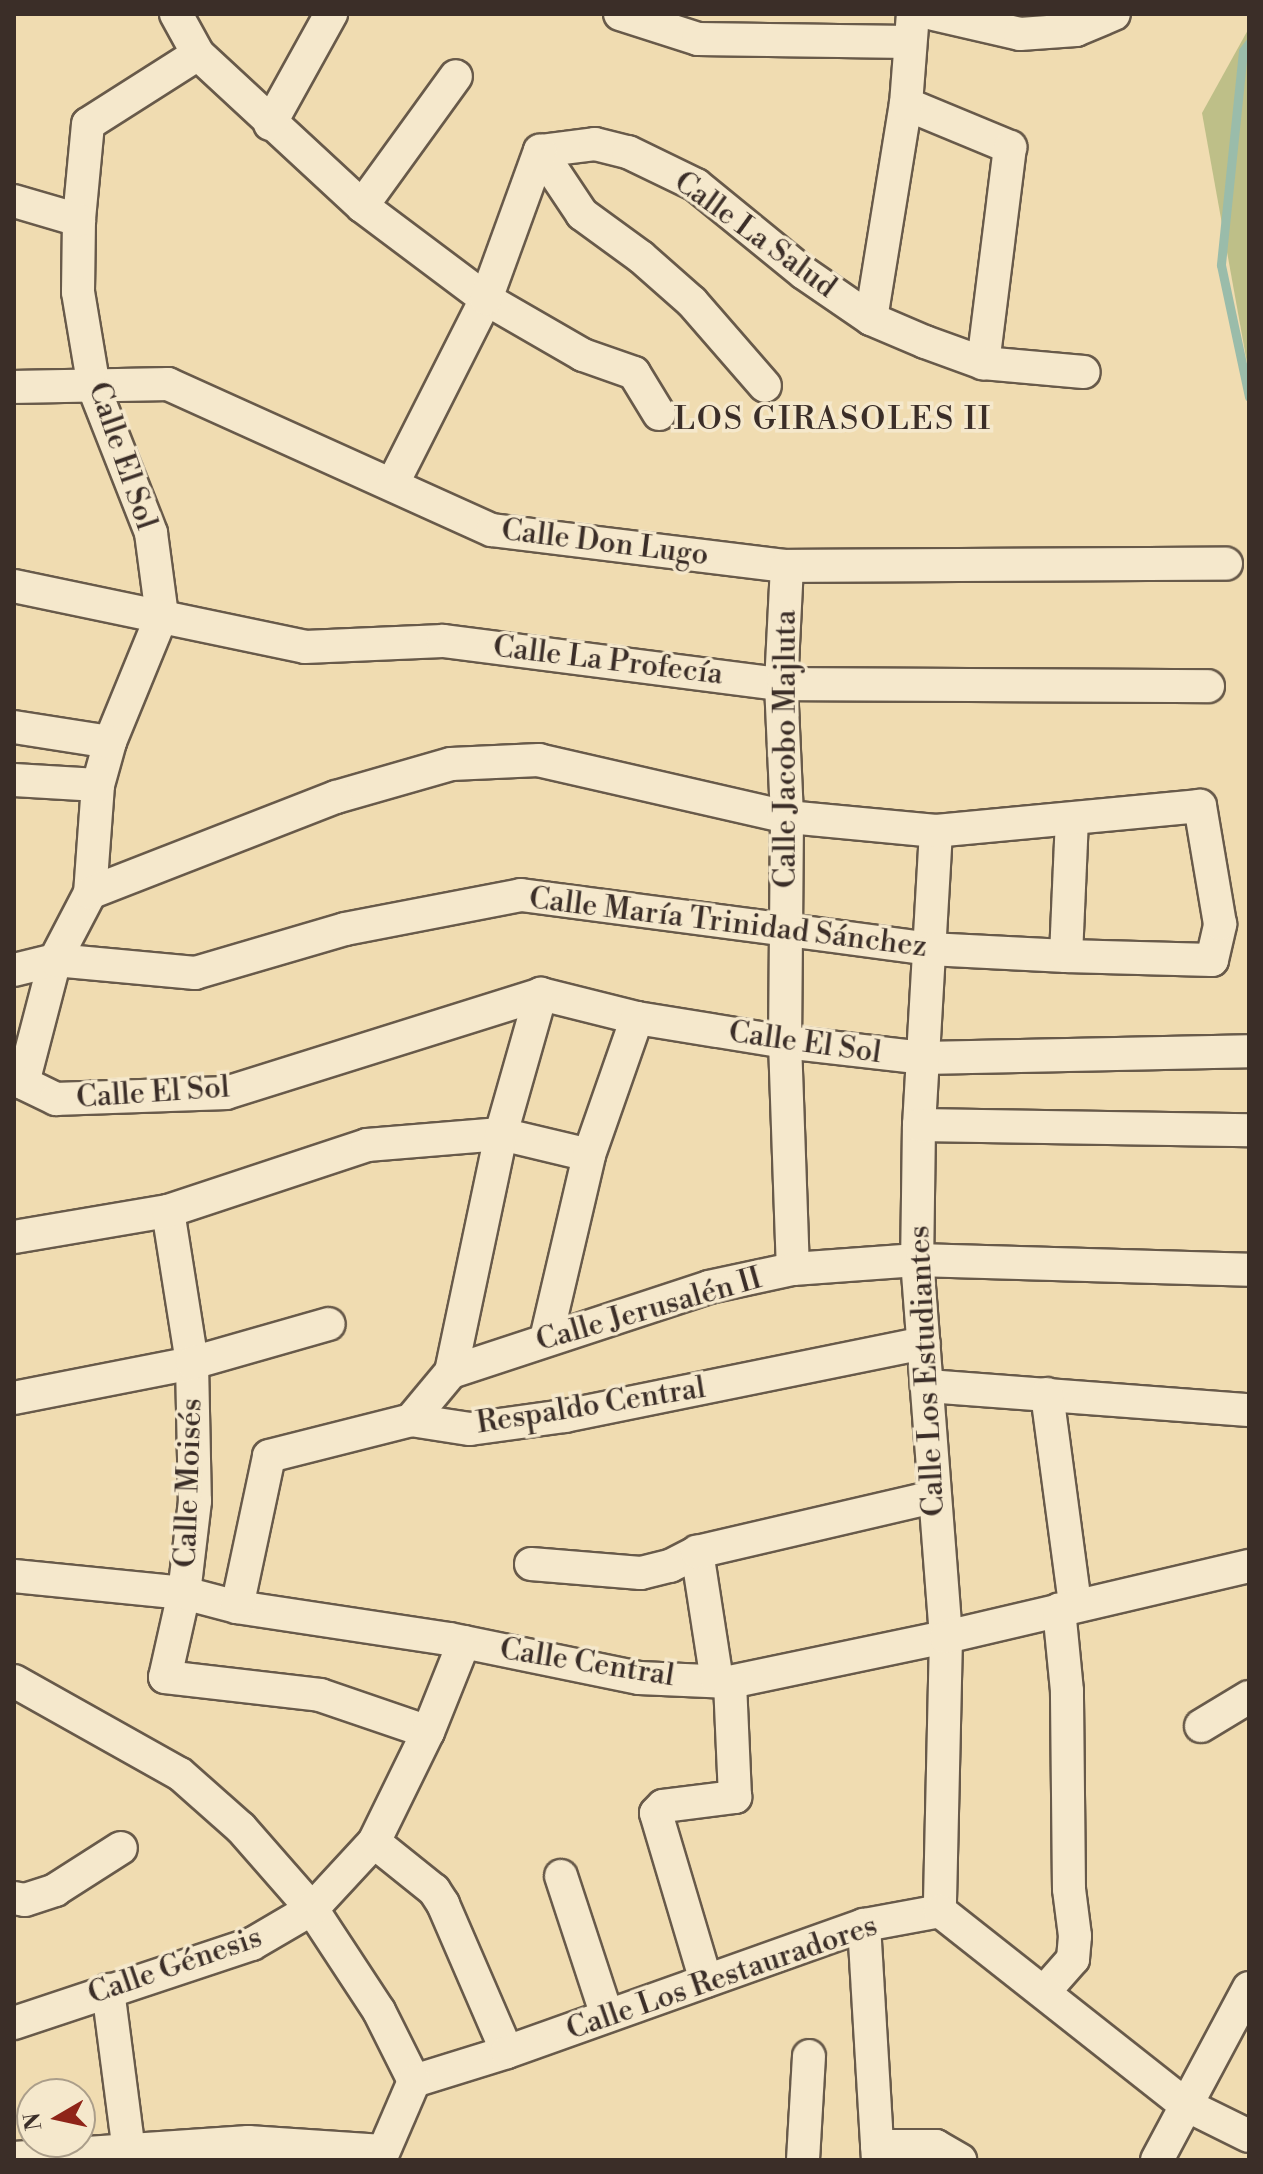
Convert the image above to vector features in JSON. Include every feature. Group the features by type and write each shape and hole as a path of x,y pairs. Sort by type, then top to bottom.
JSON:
{"street":[{"path":"176,14 198,54 362,206 486,299 583,355 634,373 659,414"},
{"path":"270,124 331,14"},
{"path":"620,14 698,39 911,28 906,104 871,319"},
{"path":"933,14 1020,34 1076,30 1114,14"},
{"name":"Calle El Sol","path":"198,54 88,124 79,220 78,292 94,388 151,533 162,615 110,742 98,785 90,893 55,960 23,1083 56,1099 226,1093 541,994 637,1018 785,1042 923,1058 1249,1051"},
{"path":"362,206 456,76"},
{"path":"906,104 1010,147 983,363"},
{"name":"Calle La Salud","path":"540,151 595,144 628,152 696,185 804,273 871,319 983,363 1084,372"},
{"path":"393,483 486,299 540,151"},
{"path":"540,151 582,214 641,257 692,302 765,386"},
{"path":"14,201 79,220"},
{"name":"Calle Don Lugo","path":"14,387 94,388 168,384 492,530 787,566 1226,564"},
{"name":"Calle Jacobo Majluta","path":"787,566 781,684 787,817 785,1042 793,1269"},
{"name":"Calle La Profecía","path":"14,586 305,647 443,641 781,684 1208,686"},
{"path":"14,727 110,742"},
{"path":"90,893 336,797 451,764 539,760 787,817 936,831 1072,821 1066,956"},
{"path":"14,780 98,785"},
{"name":"Calle María Trinidad Sánchez","path":"14,970 55,960 195,973 345,929 521,895 929,949 1212,960 1220,924 1200,806 1072,821"},
{"name":"Calle Los Estudiantes","path":"936,831 919,1125 917,1260 946,1637 940,1911"},
{"path":"411,1420 451,1372 501,1134 541,994"},
{"path":"546,1339 589,1155 637,1018"},
{"path":"919,1125 1249,1130"},
{"path":"14,1237 168,1211 367,1145 501,1134 589,1155"},
{"name":"Calle Moisés","path":"168,1211 192,1363 195,1501 184,1593 165,1677 320,1695 428,1732"},
{"name":"Calle Jerusalén II","path":"451,1372 709,1287 793,1269 917,1260 1249,1270"},
{"path":"14,1398 192,1363 329,1324"},
{"name":"Respaldo Central","path":"237,1607 269,1456 411,1420 470,1429 565,1416 924,1343"},
{"path":"927,1386 1249,1410"},
{"path":"1044,1992 1073,1959 1075,1936 1069,1889 1067,1606 1047,1394"},
{"path":"531,1564 641,1573 670,1566 697,1552 933,1497"},
{"path":"697,1552 723,1681 735,1797 663,1806 657,1808 656,1813 706,1981"},
{"name":"Calle Central","path":"14,1576 184,1593 237,1607 464,1642 639,1678 723,1681 946,1637 1067,1606 1249,1566"},
{"name":"Calle Génesis","path":"14,2023 252,1944 312,1909 374,1842 428,1732 464,1642"},
{"path":"14,1681 180,1774 241,1828 312,1909 379,2011 414,2081 382,2155 248,2142 130,2155 14,2158"},
{"path":"1201,1726 1249,1697"},
{"path":"374,1842 434,1890 443,1904 507,2052"},
{"path":"14,1898 25,1900 55,1890 121,1848"},
{"path":"561,1876 607,2016"},
{"path":"940,1911 1184,2104 1249,2136"},
{"name":"Calle Los Restauradores","path":"414,2081 507,2052 864,1925 940,1911"},
{"path":"864,1925 878,2153 936,2146 960,2160"},
{"path":"1157,2160 1184,2104 1249,1988"},
{"path":"108,1990 130,2155"},
{"path":"803,2160 809,2056"}],"green space":[{"path":"1249,28 1249,374 1202,113"}],"waterway":[{"path":"1249,43 1243,51 1221,265 1249,397"}],"district":[{"name":"LOS GIRASOLES II","path":"833,419"}]}
